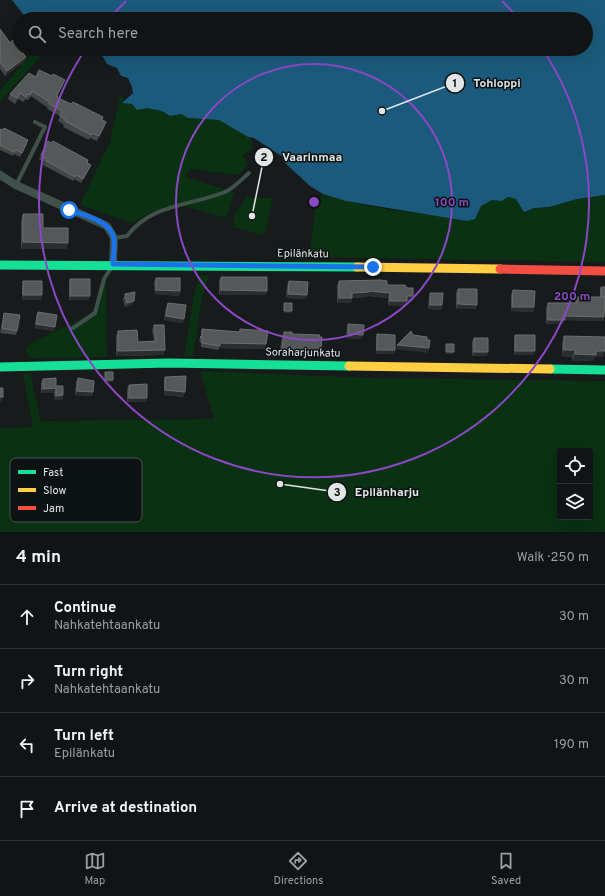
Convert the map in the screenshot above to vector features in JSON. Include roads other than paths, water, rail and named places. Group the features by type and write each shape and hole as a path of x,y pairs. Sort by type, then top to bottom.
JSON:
{"street":[{"path":"0,175 16,185 102,223 109,228 114,238 113,264"},
{"name":"Epilänkatu","path":"0,265 113,264 605,271"},
{"name":"Soraharjunkatu","path":"0,367 169,363 605,370"}],"lane":[{"path":"16,185 45,127 35,122"},
{"path":"114,238 127,236 134,226 154,213 225,192 249,173"},
{"path":"73,328 95,313 104,279 113,264"}],"water":[{"path":"12,0 605,0 605,195 577,199 549,207 534,208 524,212 516,199 508,197 502,201 492,200 481,206 475,219 467,221 346,201 323,194 310,186 284,162 283,157 254,138 248,137 219,120 188,118 181,114 170,116 162,111 147,108 137,110 132,104 122,103 133,93 132,87 128,78 121,76 117,68 107,64 101,56 593,56 593,12 21,12"}],"place":[{"name":"Tohloppi","path":"382,111"},
{"name":"Vaarinmaa","path":"252,216"},
{"name":"Epilänharju","path":"280,484"}]}
